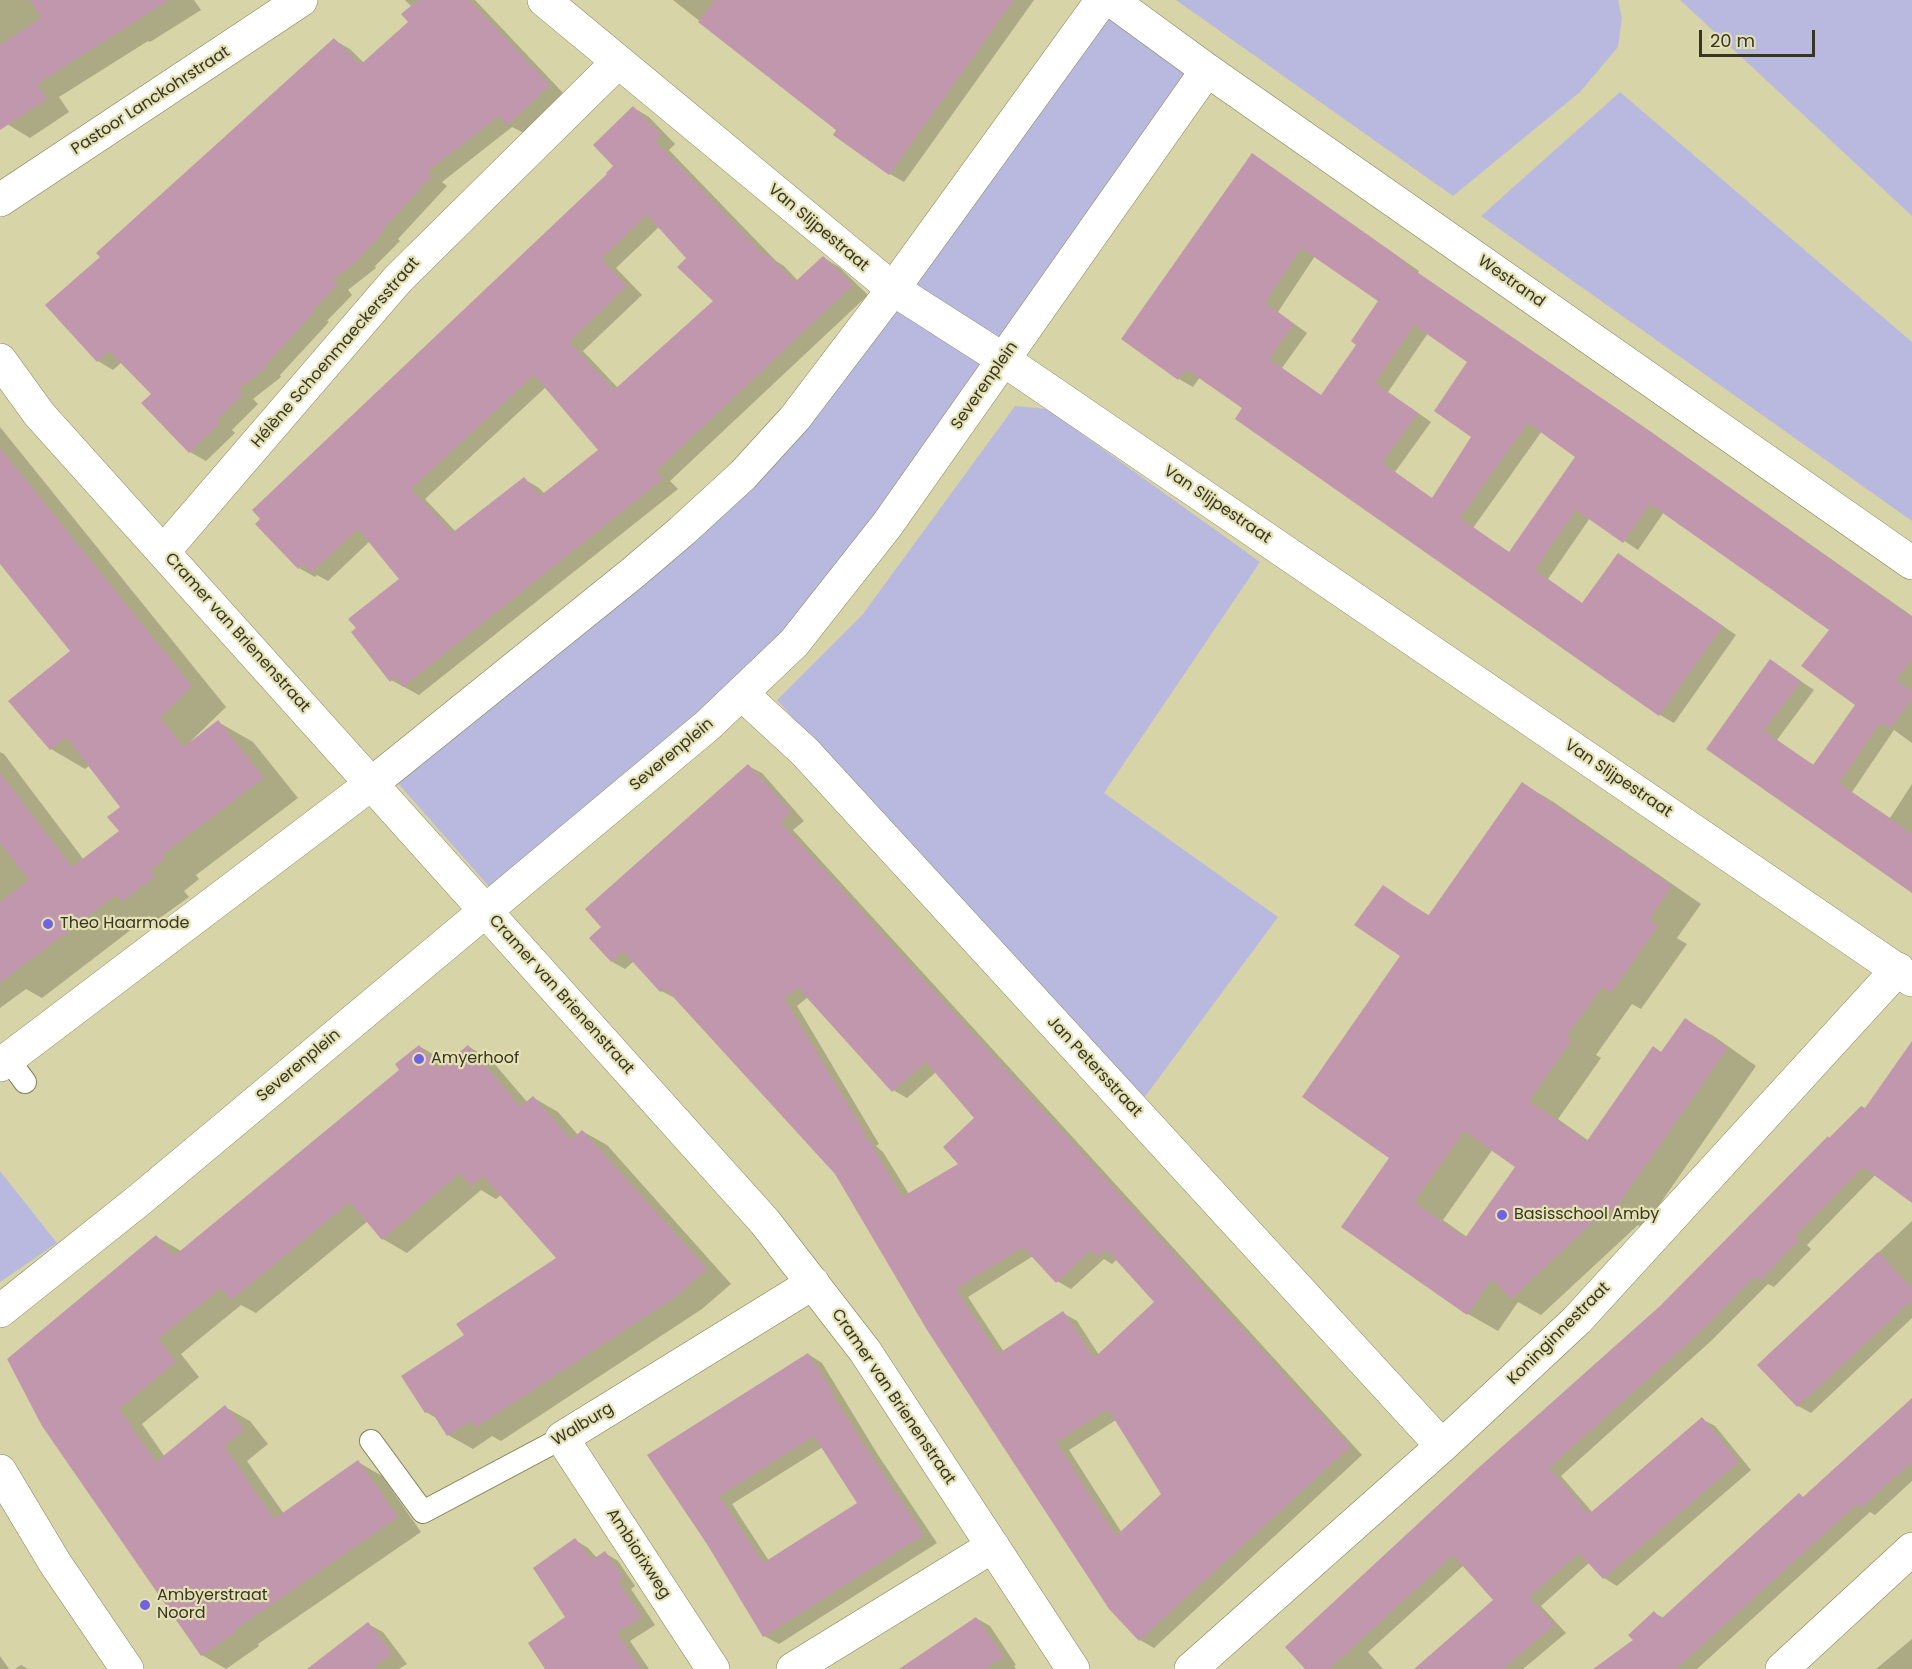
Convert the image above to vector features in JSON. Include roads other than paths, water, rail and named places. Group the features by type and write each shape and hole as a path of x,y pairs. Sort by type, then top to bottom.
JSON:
{"street":[{"name":"Pastoor Lanckohrstraat","path":"0,200 301,0"},
{"name":"Van Slijpestraat","path":"544,0 892,290 1004,360 1905,975"},
{"path":"11,1069 634,572 743,475 795,418 892,290 1102,0"},
{"name":"Westrand","path":"1111,0 1207,70 1912,563"},
{"name":"Hélène Schoenmaeckersstraat","path":"164,551 398,279 618,63"},
{"name":"Severenplein","path":"0,1311 132,1195 484,911 699,733 794,643 887,525 1207,70"},
{"name":"Cramer van Brienenstraat","path":"0,360 39,414 751,1205 865,1350 1073,1669"},
{"name":"Jan Petersstraat","path":"742,694 806,752 1442,1446"},
{"name":"Koninginnestraat","path":"1191,1669 1442,1446 1577,1320 1905,975"},
{"name":"Walburg","path":"562,1438 813,1283"},
{"name":"Ambiorixweg","path":"562,1438 713,1669"},
{"path":"0,1471 55,1563 127,1669"},
{"path":"793,1669 993,1546"},
{"path":"1782,1669 1912,1549"}],"lane":[{"name":"Walburg","path":"371,1441 423,1512 562,1438"}],"place":[{"name":"Theo Haarmode","path":"48,924"},
{"name":"Amyerhoof","path":"419,1059"},
{"name":"Basisschool Amby","path":"1502,1215"},
{"name":"Ambyerstraat Noord","path":"145,1605"}]}
